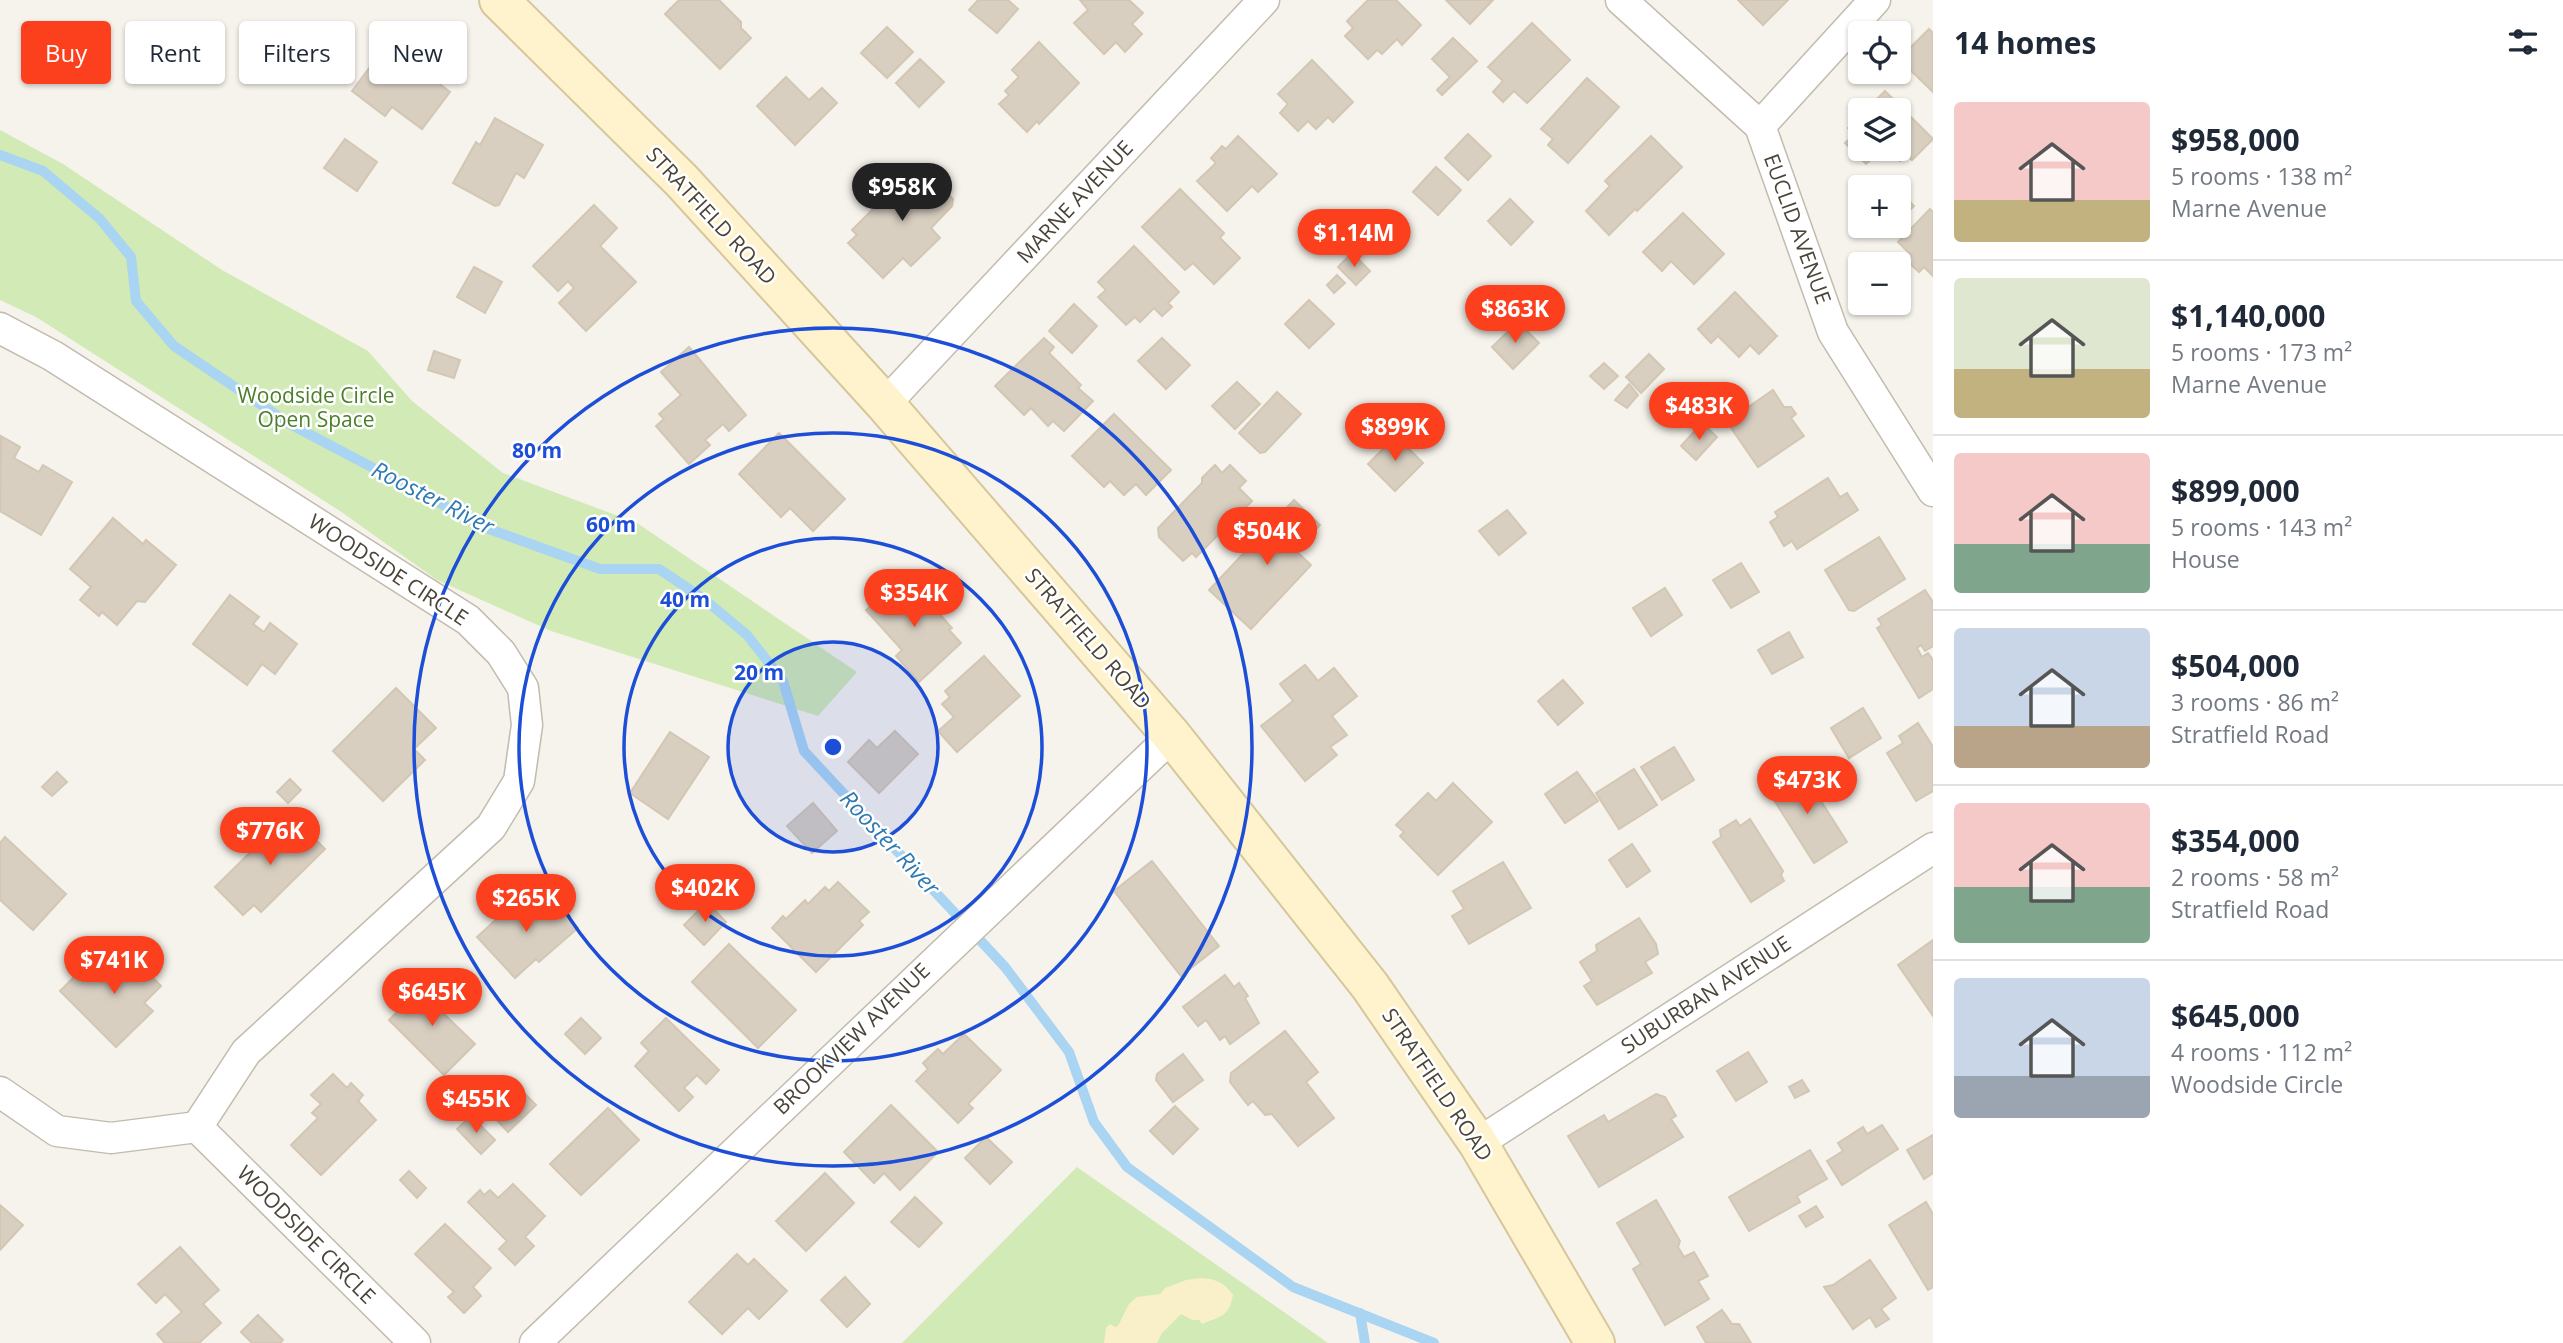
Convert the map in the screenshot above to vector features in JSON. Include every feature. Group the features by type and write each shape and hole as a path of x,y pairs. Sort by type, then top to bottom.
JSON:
{"main road":[{"name":"STRATFIELD ROAD","path":"499,0 682,181 885,404 1172,736 1370,986 1478,1143 1595,1343"}],"street":[{"name":"MARNE AVENUE","path":"885,404 1264,0"},
{"name":"EUCLID AVENUE","path":"1621,0 1760,126 1833,332 1933,491"},
{"path":"1760,126 1875,0"},
{"name":"WOODSIDE CIRCLE","path":"0,328 53,356 468,620 501,653 523,688 527,725 519,781 491,827 246,1052 197,1127 415,1343"},
{"name":"BROOKVIEW AVENUE","path":"535,1343 1172,736"},
{"name":"SUBURBAN AVENUE","path":"1478,1143 1933,848"},
{"path":"0,1091 57,1131 111,1138 197,1127"}],"green space":[{"name":"Woodside Circle Open Space","path":"0,130 63,164 222,270 368,351 412,401 503,473 637,523 857,672 818,716 551,631 437,580 340,511 36,317 0,300"},
{"path":"1077,1167 1328,1343 902,1343"}],"sand":[{"path":"1201,1278 1219,1282 1233,1295 1229,1308 1223,1315 1202,1324 1199,1320 1192,1320 1181,1314 1162,1333 1157,1343 1104,1343 1106,1328 1110,1324 1118,1326 1129,1304 1137,1297 1160,1294 1165,1288"}],"building":[{"path":"679,0 719,0 741,22 741,28 751,38 720,69 665,14"},
{"path":"978,0 1008,0 1018,9 997,33 969,10"},
{"path":"1080,0 1129,0 1143,13 1132,24 1142,34 1125,52 1116,42 1104,54 1074,23 1088,10"},
{"path":"1368,0 1396,0 1421,25 1402,45 1397,39 1382,54 1377,50 1368,59 1345,36 1353,28 1347,21"},
{"path":"1446,0 1493,0 1470,24"},
{"path":"1738,0 1788,0 1763,25"},
{"path":"1532,23 1570,60 1527,103 1514,91 1503,102 1493,92 1503,81 1488,67"},
{"path":"887,27 913,52 887,78 861,53"},
{"path":"1929,29 1933,33 1933,92 1911,71 1911,47"},
{"path":"1453,38 1477,61 1442,95 1437,90 1450,77 1432,59"},
{"path":"1039,42 1079,83 1039,124 1037,121 1027,132 999,104 1009,95 1005,91 1019,77 1012,70"},
{"path":"920,59 944,82 919,107 896,83"},
{"path":"1312,60 1353,102 1333,122 1328,117 1316,129 1308,121 1298,131 1280,113 1288,104 1278,94"},
{"path":"369,68 369,84 440,84 450,92 422,129 392,107 385,116 352,91"},
{"path":"786,77 809,100 822,88 837,103 795,145 757,106"},
{"path":"1587,78 1619,107 1568,163 1548,145 1553,139 1541,129"},
{"path":"1885,91 1892,98 1878,98"},
{"path":"1911,117 1933,139 1911,159"},
{"path":"495,118 543,145 524,178 516,173 499,205 495,206 453,183 476,142 480,145"},
{"path":"1468,134 1491,156 1468,180 1445,158"},
{"path":"1238,136 1277,174 1258,192 1252,186 1227,211 1197,181 1216,163 1211,158 1222,146 1226,149"},
{"path":"1651,136 1682,167 1609,235 1586,211 1610,186 1605,181"},
{"path":"345,139 377,162 357,191 324,168"},
{"path":"918,164 953,199 952,206 931,228 940,238 911,266 903,258 883,278 848,243 857,235 852,230"},
{"path":"1436,167 1461,190 1438,215 1413,192"},
{"path":"1180,189 1224,233 1220,238 1240,258 1214,284 1193,263 1185,270 1142,227"},
{"path":"1510,199 1533,222 1511,245 1488,221"},
{"path":"594,205 617,228 600,246 636,282 586,331 559,303 574,288 568,281 558,291 533,266"},
{"path":"1930,209 1933,212 1933,276 1924,267 1919,272 1911,265 1911,252 1898,242 1902,238 1911,238 1911,229"},
{"path":"1683,213 1724,254 1694,284 1671,261 1662,271 1643,252"},
{"path":"1134,246 1179,292 1168,303 1172,307 1162,316 1154,308 1140,322 1135,317 1126,325 1098,297 1106,290 1098,282"},
{"path":"1352,253 1370,271 1356,285 1338,267"},
{"path":"474,267 502,282 485,313 457,297"},
{"path":"1337,275 1345,283 1334,293 1327,285"},
{"path":"1735,292 1777,336 1759,354 1750,345 1739,357 1718,336 1711,343 1698,329"},
{"path":"1309,300 1334,324 1309,348 1285,324"},
{"path":"1074,304 1097,326 1072,353 1049,331"},
{"path":"1518,322 1539,343 1513,369 1492,347"},
{"path":"1044,338 1054,347 1049,353 1081,385 1078,388 1093,401 1064,431 1053,421 1048,426 1031,408 1024,415 995,386"},
{"path":"1162,338 1190,365 1166,389 1138,361"},
{"path":"689,347 746,415 729,431 723,424 705,440 710,445 689,464 656,426 664,419 659,414 681,395 661,372"},
{"path":"434,351 460,360 454,378 428,370"},
{"path":"1649,354 1664,369 1641,393 1626,377"},
{"path":"1604,363 1618,376 1604,389 1590,376"},
{"path":"1237,382 1260,404 1235,429 1212,406"},
{"path":"1629,384 1638,395 1627,408 1615,400"},
{"path":"1773,390 1784,407 1791,407 1796,414 1791,418 1804,436 1758,467 1727,422"},
{"path":"1277,392 1301,414 1265,452 1260,453 1239,433"},
{"path":"1114,414 1171,470 1146,495 1136,484 1124,495 1110,481 1104,487 1072,456"},
{"path":"1702,423 1717,437 1696,460 1681,446"},
{"path":"779,433 845,499 813,531 790,508 781,517 739,474"},
{"path":"1,436 20,447 14,458 39,472 43,465 72,482 41,535 0,511"},
{"path":"1396,436 1423,463 1395,491 1368,464"},
{"path":"1215,465 1222,473 1230,465 1246,481 1239,488 1252,501 1196,557 1192,553 1183,561 1159,537 1158,528 1202,483 1202,478"},
{"path":"1828,478 1840,497 1847,493 1858,510 1797,549 1792,541 1784,546 1770,522 1778,517 1775,512"},
{"path":"1294,500 1320,525 1296,551 1311,565 1251,629 1209,590"},
{"path":"1507,510 1526,533 1499,555 1479,531"},
{"path":"113,518 143,544 146,540 176,565 145,602 137,601 117,625 102,612 99,616 80,600 91,587 70,569"},
{"path":"1879,537 1905,579 1854,611 1849,610 1825,570"},
{"path":"1741,563 1759,592 1731,608 1713,580"},
{"path":"898,582 909,594 916,587 952,628 949,630 961,643 919,682 896,656 902,650 866,610"},
{"path":"1665,588 1682,615 1651,636 1633,608"},
{"path":"1925,590 1933,602 1933,646 1925,651 1921,645 1917,648 1922,657 1928,653 1933,660 1933,689 1919,698 1877,628 1882,625 1878,619"},
{"path":"230,595 259,617 253,624 264,632 270,623 297,644 275,674 262,664 247,685 193,644"},
{"path":"1789,632 1803,657 1772,674 1758,650"},
{"path":"984,656 1020,696 957,752 938,731 954,717 942,704 950,697 945,691"},
{"path":"1305,665 1318,681 1334,668 1357,696 1332,716 1347,735 1330,747 1337,755 1305,781 1261,726 1293,701 1280,684"},
{"path":"1563,680 1583,703 1558,725 1538,701"},
{"path":"396,688 436,728 414,749 425,760 383,801 333,751"},
{"path":"1863,708 1881,738 1849,758 1831,728"},
{"path":"1918,723 1933,747 1933,791 1916,801 1887,753 1903,743 1899,736"},
{"path":"895,731 918,754 879,793 848,762 869,740 877,748"},
{"path":"670,732 709,757 668,819 630,793"},
{"path":"1674,747 1694,780 1662,800 1641,767"},
{"path":"1800,768 1847,842 1814,863 1767,789"},
{"path":"1634,769 1657,805 1619,829 1596,793"},
{"path":"57,772 67,782 52,796 42,787"},
{"path":"1577,772 1598,801 1565,823 1545,794"},
{"path":"290,779 301,790 288,803 277,792"},
{"path":"1453,783 1492,822 1438,875 1400,836 1404,832 1396,825 1428,793 1436,801"},
{"path":"813,803 837,831 812,853 787,826"},
{"path":"289,814 325,849 261,912 254,905 243,915 215,887"},
{"path":"1750,819 1783,871 1781,875 1784,881 1751,902 1713,842 1721,837 1720,830 1736,820 1740,826"},
{"path":"5,837 66,894 33,930 0,900 0,843"},
{"path":"1632,844 1650,871 1627,887 1609,860"},
{"path":"1152,861 1219,946 1181,976 1114,891"},
{"path":"1503,862 1531,908 1469,944 1452,916 1464,909 1453,891"},
{"path":"838,882 869,912 859,921 863,925 816,972 772,928 783,916 786,919 805,900 808,904 825,887 829,891"},
{"path":"527,891 552,918 561,910 578,928 539,962 536,959 515,978 477,937"},
{"path":"707,902 726,922 704,945 684,925"},
{"path":"1639,918 1656,944 1658,954 1645,962 1652,973 1597,1005 1584,986 1592,981 1580,962 1597,951 1596,945"},
{"path":"1933,940 1933,1016 1898,965"},
{"path":"729,944 796,1010 758,1048 692,982"},
{"path":"120,945 161,986 144,1003 153,1011 116,1047 60,991 76,975 83,982"},
{"path":"1225,975 1234,987 1239,983 1248,996 1245,998 1259,1023 1230,1044 1225,1036 1220,1040 1206,1020 1198,1026 1183,1007"},
{"path":"431,979 451,999 440,1010 475,1044 444,1075 389,1020"},
{"path":"581,1018 601,1038 585,1054 565,1034"},
{"path":"666,1018 719,1070 706,1084 697,1075 684,1088 693,1097 679,1111 635,1066 649,1051 641,1043"},
{"path":"1285,1031 1318,1072 1306,1082 1334,1118 1298,1146 1272,1114 1265,1115 1253,1101 1248,1105 1230,1082 1231,1073"},
{"path":"964,1034 1001,1070 968,1104 973,1108 958,1123 916,1081 928,1069 923,1063 938,1049 943,1054"},
{"path":"1748,1052 1767,1082 1736,1101 1717,1071"},
{"path":"1183,1054 1203,1080 1173,1102 1156,1080 1157,1074"},
{"path":"333,1074 347,1088 351,1083 363,1095 358,1101 376,1120 321,1175 291,1145 318,1118 312,1113 321,1104 311,1095"},
{"path":"510,1079 536,1105 508,1132 483,1105"},
{"path":"1802,1080 1809,1091 1795,1098 1789,1087"},
{"path":"1656,1094 1665,1097 1676,1116 1671,1119 1683,1137 1599,1187 1568,1136 1604,1115 1608,1122"},
{"path":"891,1105 938,1152 900,1190 884,1173 874,1183 844,1152"},
{"path":"1175,1106 1198,1129 1173,1154 1150,1131"},
{"path":"608,1108 639,1140 581,1195 550,1164"},
{"path":"471,1116 495,1140 481,1154 457,1129"},
{"path":"1882,1125 1898,1149 1842,1185 1827,1161 1843,1151 1838,1143 1863,1127 1867,1134"},
{"path":"1933,1135 1933,1173 1924,1179 1907,1150"},
{"path":"986,1137 1012,1162 990,1184 965,1158"},
{"path":"1810,1150 1827,1179 1797,1196 1800,1202 1749,1231 1729,1197"},
{"path":"409,1171 426,1188 417,1198 400,1180"},
{"path":"825,1173 854,1203 806,1251 776,1221"},
{"path":"513,1184 545,1216 525,1237 534,1246 515,1265 499,1249 507,1241 468,1202 480,1190 484,1195 490,1190 498,1198"},
{"path":"915,1197 942,1223 919,1247 891,1222"},
{"path":"1656,1200 1680,1241 1678,1247 1684,1257 1694,1252 1708,1276 1698,1281 1709,1299 1665,1325 1633,1269 1641,1264 1617,1223"},
{"path":"1926,1202 1933,1214 1933,1287 1928,1290 1889,1225"},
{"path":"0,1205 23,1225 0,1250"},
{"path":"1816,1206 1823,1217 1806,1227 1799,1216"},
{"path":"445,1224 491,1268 473,1287 481,1296 464,1313 448,1297 454,1292 415,1254"},
{"path":"180,1247 219,1290 203,1304 221,1323 199,1343 165,1343 157,1334 182,1312 165,1294 156,1303 138,1284"},
{"path":"737,1254 748,1265 754,1259 787,1291 759,1319 748,1308 722,1334 689,1302"},
{"path":"1870,1260 1896,1298 1881,1309 1889,1319 1876,1327 1870,1317 1853,1329 1824,1287 1833,1285"},
{"path":"845,1277 870,1304 847,1327 821,1300"},
{"path":"1722,1310 1732,1324 1739,1324 1751,1343 1706,1343 1697,1327"},
{"path":"258,1315 283,1340 280,1343 252,1343 241,1332"}],"waterway":[{"name":"Rooster River","path":"0,155 43,171 100,219 131,257 136,301 174,346 288,423 489,529 600,569 659,569 704,599 747,635 783,681 804,751 1005,967 1069,1052 1094,1122 1127,1167 1293,1287 1434,1343"},
{"path":"1360,1313 1365,1343"}]}
